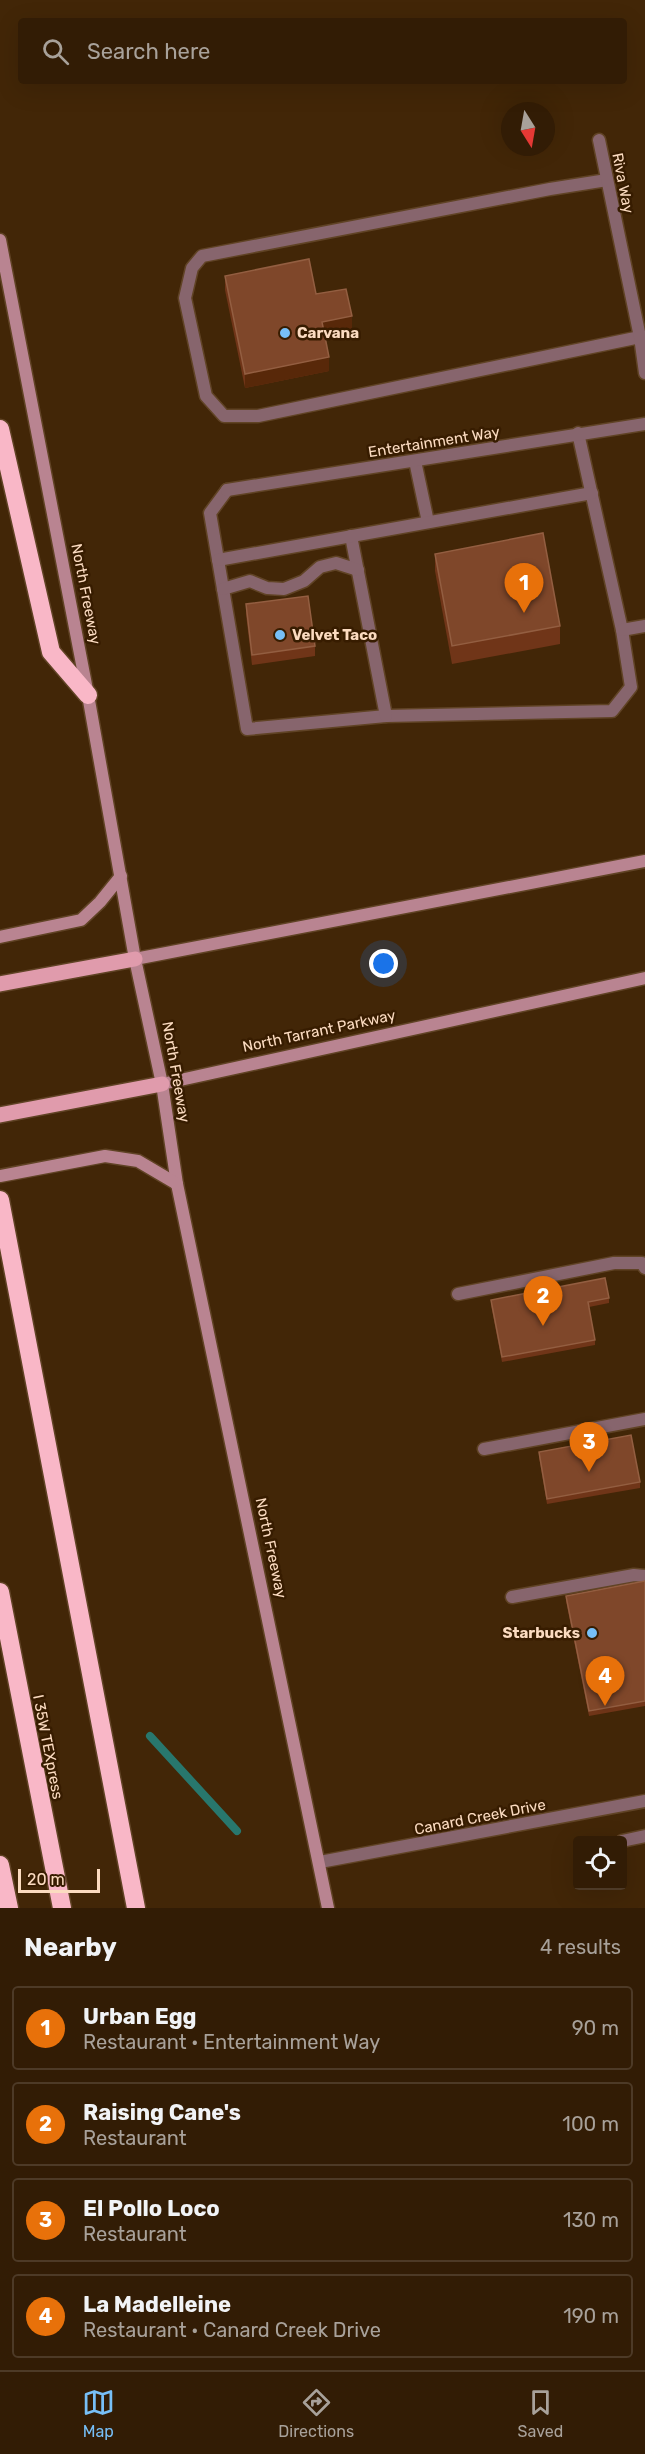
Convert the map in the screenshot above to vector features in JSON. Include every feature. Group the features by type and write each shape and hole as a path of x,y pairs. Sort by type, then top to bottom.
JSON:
{"highway":[{"path":"0,429 51,652 88,696"},
{"path":"0,1200 136,1908"},
{"name":"I 35W TEXpress","path":"0,1592 62,1908"},
{"path":"0,1865 9,1908"}],"main road":[{"name":"North Freeway","path":"0,240 88,696 135,959 162,1084 177,1184 328,1908"},
{"path":"0,984 645,861"},
{"path":"0,937 81,920 100,902 121,876"},
{"name":"North Tarrant Parkway","path":"0,1115 162,1084 645,978"},
{"path":"0,1176 105,1156 138,1161 177,1184"}],"street":[{"name":"Riva Way","path":"599,140 640,337 645,373"},
{"path":"607,180 202,256 192,268 185,298 206,396 224,416 258,416 640,337"},
{"name":"Entertainment Way","path":"218,560 210,513 227,490 645,424"},
{"path":"579,433 622,630 631,687 612,711 386,716 247,729 218,560 592,493"},
{"path":"415,461 428,522"},
{"path":"351,536 386,716"},
{"path":"223,589 250,581 267,588 284,589 304,581 320,567 336,563 358,570"},
{"path":"622,630 645,626"},
{"path":"458,1294 614,1263 642,1263 645,1268"},
{"path":"484,1449 645,1419"},
{"path":"512,1597 634,1575 645,1576"},
{"name":"Canard Creek Drive","path":"320,1862 645,1801"},
{"path":"627,1840 645,1836"}],"building":[{"name":"Carvana","path":"309,259 316,294 346,289 352,316 322,322 329,357 245,374 225,276"},
{"path":"543,533 560,626 452,646 435,554"},
{"name":"Velvet Taco","path":"308,596 315,646 252,655 246,604"},
{"path":"605,1278 609,1298 588,1302 595,1340 502,1357 491,1300"},
{"path":"631,1435 640,1482 547,1499 539,1452"},
{"path":"645,1581 645,1701 589,1711 566,1596"}],"waterway":[{"path":"150,1736 237,1831"}],"place":[{"name":"Carvana","path":"285,333"},
{"name":"Urban Egg","path":"524,613"},
{"name":"Velvet Taco","path":"280,635"},
{"name":"Raising Cane's","path":"543,1326"},
{"name":"El Pollo Loco","path":"589,1472"},
{"name":"Starbucks","path":"592,1633"},
{"name":"La Madelleine","path":"605,1706"}]}
